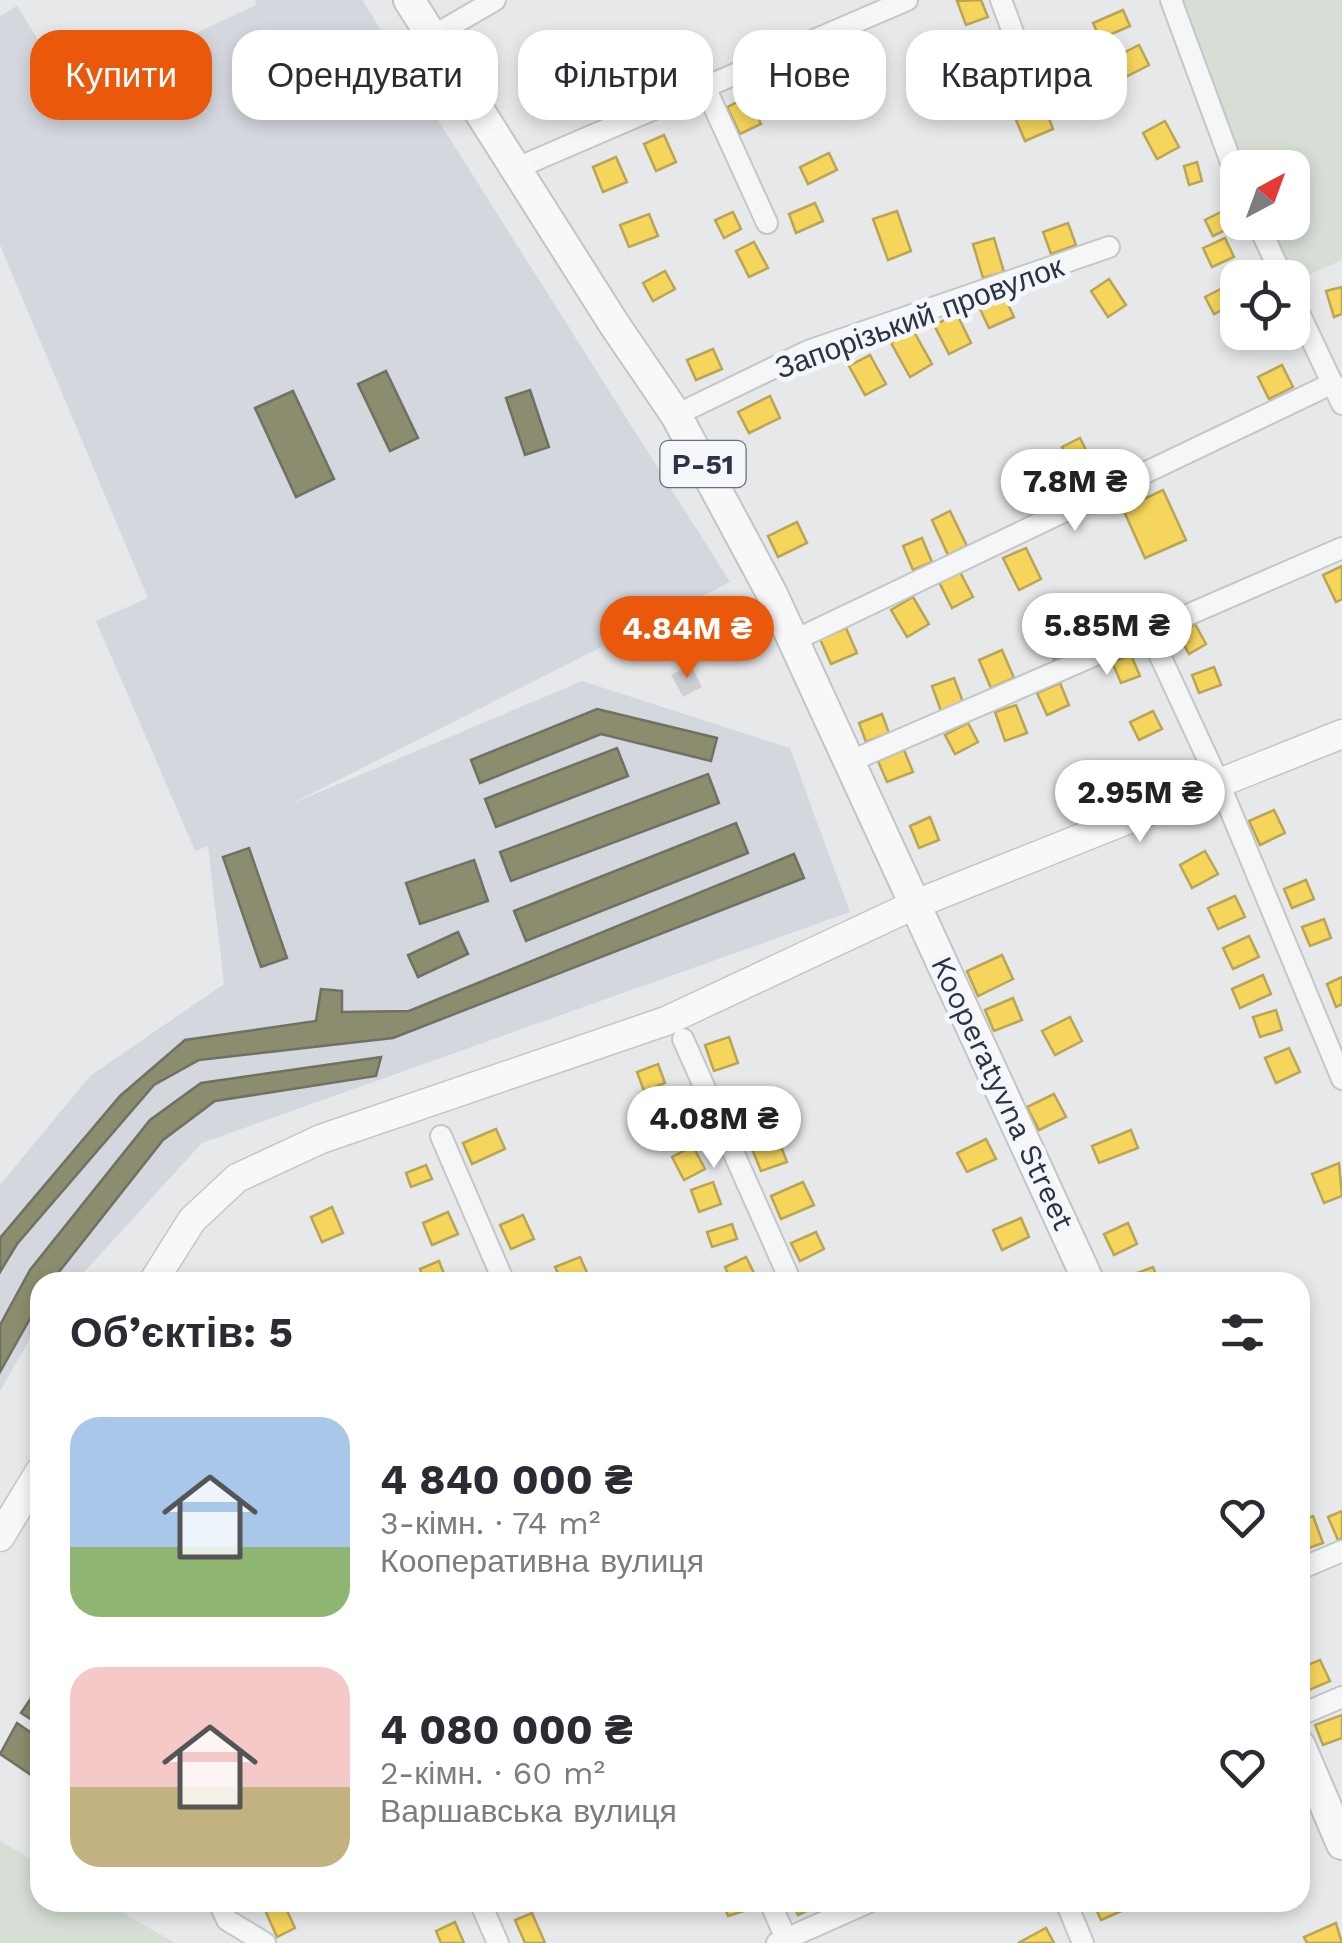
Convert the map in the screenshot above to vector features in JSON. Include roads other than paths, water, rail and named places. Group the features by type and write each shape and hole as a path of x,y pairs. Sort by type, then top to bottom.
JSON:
{"main road":[{"name":"Р-51","path":"409,0 429,30"},
{"name":"Р-51","path":"486,120 676,416 795,640 916,904"},
{"name":"Kooperatyvna Street","path":"916,904 1084,1272"},
{"path":"1310,1769 1342,1844"}],"street":[{"path":"443,30 495,0"},
{"path":"713,84 907,0"},
{"path":"1001,0 1012,30"},
{"path":"1172,0 1227,150"},
{"path":"713,105 767,223"},
{"path":"516,168 628,120"},
{"name":"Запорізький провулок","path":"676,416 808,351 1108,247"},
{"path":"1310,336 1342,404"},
{"path":"795,640 1332,383"},
{"path":"851,761 1342,548"},
{"path":"1149,632 1219,783 1342,1079"},
{"path":"159,1272 192,1220 237,1178 321,1139 666,1020 916,904 1342,734"},
{"path":"683,1039 787,1272"},
{"path":"441,1136 500,1272"},
{"path":"0,1537 30,1487"},
{"path":"1310,1566 1342,1552"},
{"path":"1310,1710 1342,1696"},
{"path":"224,1912 265,1943"},
{"path":"484,1912 498,1943"},
{"path":"774,1912 784,1942 848,1912"},
{"path":"1070,1912 1083,1943"}]}
